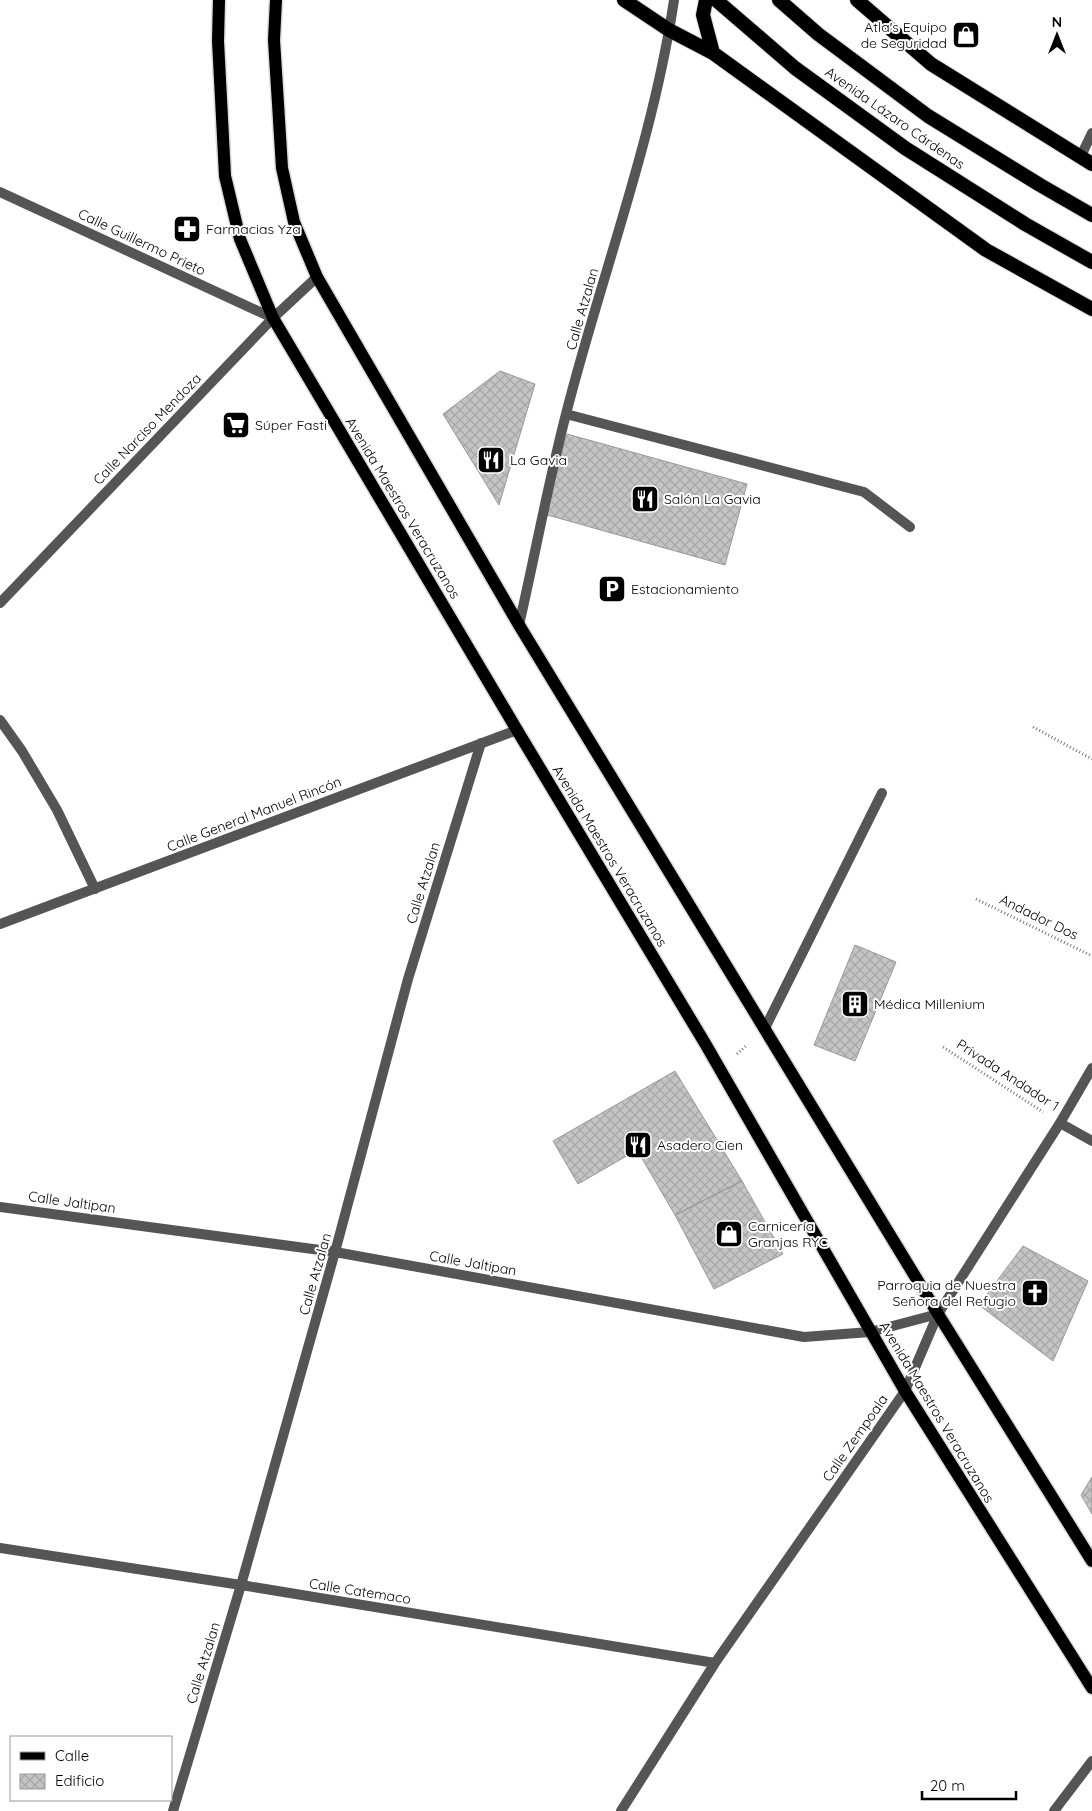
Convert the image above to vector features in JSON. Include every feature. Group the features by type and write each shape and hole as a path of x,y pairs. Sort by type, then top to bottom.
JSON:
{"highway":[{"path":"624,0 669,30 713,53 986,250 1092,309"},
{"path":"706,0 703,15 713,53"},
{"name":"Avenida Lázaro Cárdenas","path":"716,0 794,68 905,148 1025,224 1092,262"},
{"name":"Avenida Lázaro Cárdenas","path":"779,0 818,34 928,116 1040,186 1092,215"},
{"path":"857,0 931,64 1086,161"}],"main road":[{"name":"Avenida Maestros Veracruzanos","path":"219,0 218,40 225,176 240,239 273,318 720,1069 905,1391 1092,1688"},
{"path":"276,0 274,40 282,168 294,222 317,277 519,626 938,1314 1092,1561"}],"street":[{"name":"Calle Atzalan","path":"519,626 566,414 645,141 674,0"},
{"path":"1086,161 1092,133"},
{"name":"Calle Guillermo Prieto","path":"0,192 273,318"},
{"name":"Calle Narciso Mendoza","path":"0,603 273,318 317,277"},
{"path":"566,414 864,492 910,528"},
{"path":"0,720 22,751 57,810 95,889"},
{"name":"Calle General Manuel Rincón","path":"0,924 517,730"},
{"name":"Calle Atzalan","path":"173,1811 241,1586 335,1252 408,979 481,743"},
{"path":"765,1028 882,793"},
{"name":"Calle Zempoala","path":"621,1811 715,1663 905,1391 938,1314 1060,1123 1092,1068"},
{"path":"1060,1123 1092,1141"},
{"name":"Calle Jaltipan","path":"0,1207 335,1252 804,1337 870,1332 938,1314"},
{"name":"Calle Catemaco","path":"0,1548 715,1663"},
{"path":"1054,1811 1092,1761"}],"path":[{"path":"1033,727 1092,759"},
{"name":"Andador Dos","path":"976,899 1092,956"},
{"path":"720,1069 765,1028"},
{"name":"Privada Andador 1","path":"943,1047 1060,1123"}],"building":[{"name":"La Gavia","path":"500,371 535,384 499,505 443,414"},
{"name":"Salón La Gavia","path":"567,434 747,484 725,565 544,514"},
{"name":"Médica Millenium","path":"855,945 896,962 855,1061 814,1045"},
{"name":"Asadero Cien","path":"675,1071 742,1181 675,1215 637,1150 578,1184 553,1141"},
{"name":"Carnicería Granjas RYC","path":"742,1181 783,1254 714,1289 675,1215"},
{"name":"Parroquia de Nuestra Señora del Refugio","path":"1023,1246 1088,1281 1053,1361 979,1305"},
{"path":"1092,1477 1092,1514 1081,1495"}],"place":[{"name":"Atla's Equipo de Seguridad","path":"966,35"},
{"name":"Farmacias Yza","path":"187,229"},
{"name":"Súper Fasti","path":"236,425"},
{"name":"La Gavia","path":"491,460"},
{"name":"Salón La Gavia","path":"645,499"},
{"name":"Estacionamiento","path":"612,589"},
{"name":"Médica Millenium","path":"855,1004"},
{"name":"Asadero Cien","path":"638,1145"},
{"name":"Carnicería Granjas RYC","path":"729,1234"},
{"name":"Parroquia de Nuestra Señora del Refugio","path":"1035,1293"}]}
